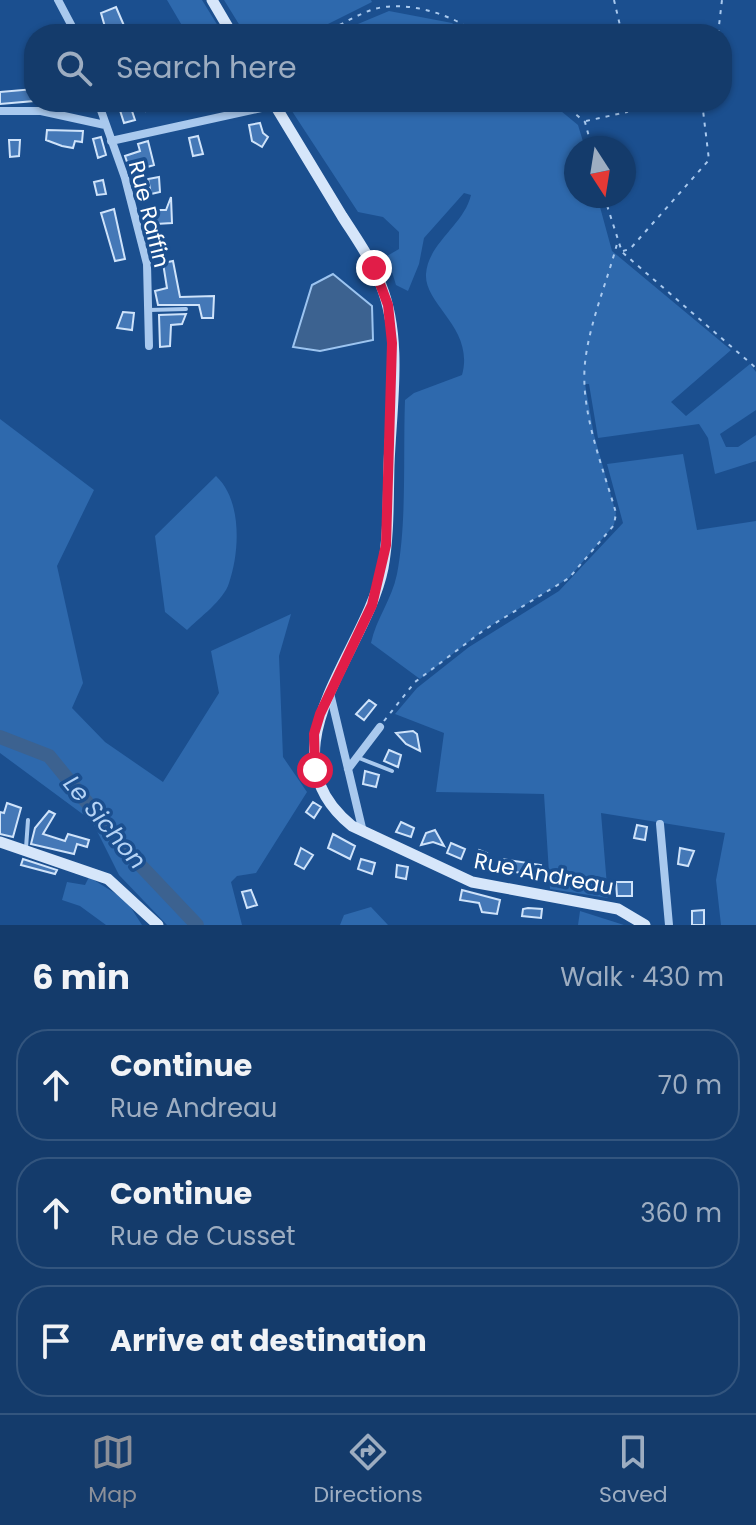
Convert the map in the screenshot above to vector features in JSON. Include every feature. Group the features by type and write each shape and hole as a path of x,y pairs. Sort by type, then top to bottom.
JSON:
{"street":[{"path":"58,0 71,24"},
{"path":"212,0 226,24"},
{"path":"0,111 24,111"},
{"path":"46,112 105,125"},
{"name":"Rue Raffin","path":"101,112 125,178 147,264 149,346"},
{"path":"111,141 239,112"},
{"name":"Rue Andreau","path":"279,112 374,268 388,305 392,333 383,566 372,605 330,692 314,734 315,770 329,803 341,817 363,833 472,882 618,909 645,925"},
{"path":"330,692 363,833"},
{"path":"348,769 380,727"},
{"path":"660,824 669,925"},
{"path":"0,842 108,879 158,925"}],"lane":[{"path":"149,310 186,309"},
{"path":"357,757 392,771"},
{"path":"26,850 28,820"}],"path":[{"path":"614,0 620,24"},
{"path":"719,24 722,0"},
{"path":"342,24 375,8 396,6 445,14 461,24"},
{"path":"573,112 585,122 589,136"},
{"path":"585,122 627,112"},
{"path":"622,252 630,249 709,160 703,112"},
{"path":"607,208 622,252 756,368"},
{"path":"380,727 415,682 484,630 569,578 614,525 616,513 594,435 584,384 585,361 617,244"}],"shaded area":[{"path":"167,0 202,0 217,24 181,24"},
{"path":"224,0 372,2 328,24 239,24"},
{"path":"389,11 453,24 358,24"},
{"path":"293,112 562,112 578,125 581,136 564,136 564,208 600,208 612,251 731,350 671,402 686,416 750,364 756,372 756,410 720,434 726,447 738,447 756,435 756,461 715,474 708,438 699,424 598,438 589,384 585,384 594,435 616,513 614,525 569,578 484,630 420,679 371,643 395,583 400,554 405,400 414,393 462,375 462,344 433,296 426,274 433,253 461,216 471,195 464,193 424,238 419,264 408,291 396,285 387,256 399,249 399,232 383,217 358,212"},
{"path":"333,274 372,306 373,340 320,351 293,347 312,285"},
{"path":"0,419 94,490 57,566 83,683 72,708 105,742 163,782 219,693 211,651 291,614 279,656 283,757 307,792 256,873 237,876 231,882 242,925 167,925 119,875 92,821 0,753"},
{"path":"683,454 697,530 756,521 756,925 721,925 716,880 725,833 601,813 608,898 550,889 544,794 436,792 444,733 395,714 417,688 469,647 559,591 623,523 607,464"},
{"path":"216,476 231,498 234,512 237,541 233,570 222,596 187,630 165,612 155,536"},
{"path":"89,877 126,900 142,925 106,925 80,906 62,900 67,882 85,885"},
{"path":"371,907 388,925 340,925 344,915"},
{"path":"580,911 624,925 578,925"}],"building":[{"path":"116,7 123,24 104,24 101,13"},
{"path":"24,90 24,102 0,104 0,92"},
{"path":"121,112 132,112 135,120 124,123"},
{"path":"260,123 268,137 262,147 252,141 249,125"},
{"path":"47,130 83,131 82,142 75,141 73,148 62,146 46,140"},
{"path":"198,136 203,154 193,156 189,138"},
{"path":"101,137 106,155 98,158 93,139"},
{"path":"9,140 20,140 19,156 10,157"},
{"path":"148,141 154,165 144,168 142,162 128,165 125,156 140,151 138,144"},
{"path":"159,177 160,192 151,194 148,179"},
{"path":"103,180 106,194 97,195 94,182"},
{"path":"171,197 172,223 156,224 155,210 166,210"},
{"path":"114,209 125,259 115,261 101,213"},
{"path":"164,235 167,250 157,252 154,238"},
{"path":"173,261 180,297 214,296 213,318 202,318 199,305 158,305 155,291 167,288 163,263"},
{"path":"123,312 134,313 132,330 117,328"},
{"path":"186,314 182,324 171,325 170,346 160,347 159,315"},
{"path":"369,700 376,705 364,720 356,714"},
{"path":"413,731 417,734 420,751 406,744 396,733"},
{"path":"389,750 401,755 398,767 384,761"},
{"path":"365,771 379,775 376,787 363,784"},
{"path":"313,802 321,807 314,818 306,812"},
{"path":"7,803 21,808 13,837 0,834 0,812 4,813"},
{"path":"49,811 55,814 43,834 65,841 68,834 89,840 87,847 77,844 74,854 31,844 35,828"},
{"path":"401,822 414,828 411,837 396,832"},
{"path":"637,825 647,827 645,840 634,838"},
{"path":"435,830 444,846 433,842 421,845 426,833"},
{"path":"333,834 355,846 350,859 328,848"},
{"path":"451,843 465,849 461,859 447,853"},
{"path":"301,848 313,855 304,869 295,864"},
{"path":"680,848 694,851 688,866 678,864"},
{"path":"479,850 487,853 483,868 474,864"},
{"path":"23,859 57,870 55,874 21,865"},
{"path":"361,859 375,863 372,874 358,869"},
{"path":"501,859 541,865 539,876 498,869"},
{"path":"397,865 408,867 406,879 396,877"},
{"path":"616,882 632,882 632,896 617,896"},
{"path":"251,890 257,905 247,908 242,892"},
{"path":"462,890 500,900 497,914 482,912 479,903 460,900"},
{"path":"523,909 542,909 541,918 522,916"},
{"path":"704,910 704,925 692,925 692,911"}],"waterway":[{"name":"Le Sichon","path":"0,737 49,756 125,849 197,925"}],"route":[{"path":"315,770 314,734 320,714 372,605 379,586 386,545 392,343 388,305 374,268"}]}
